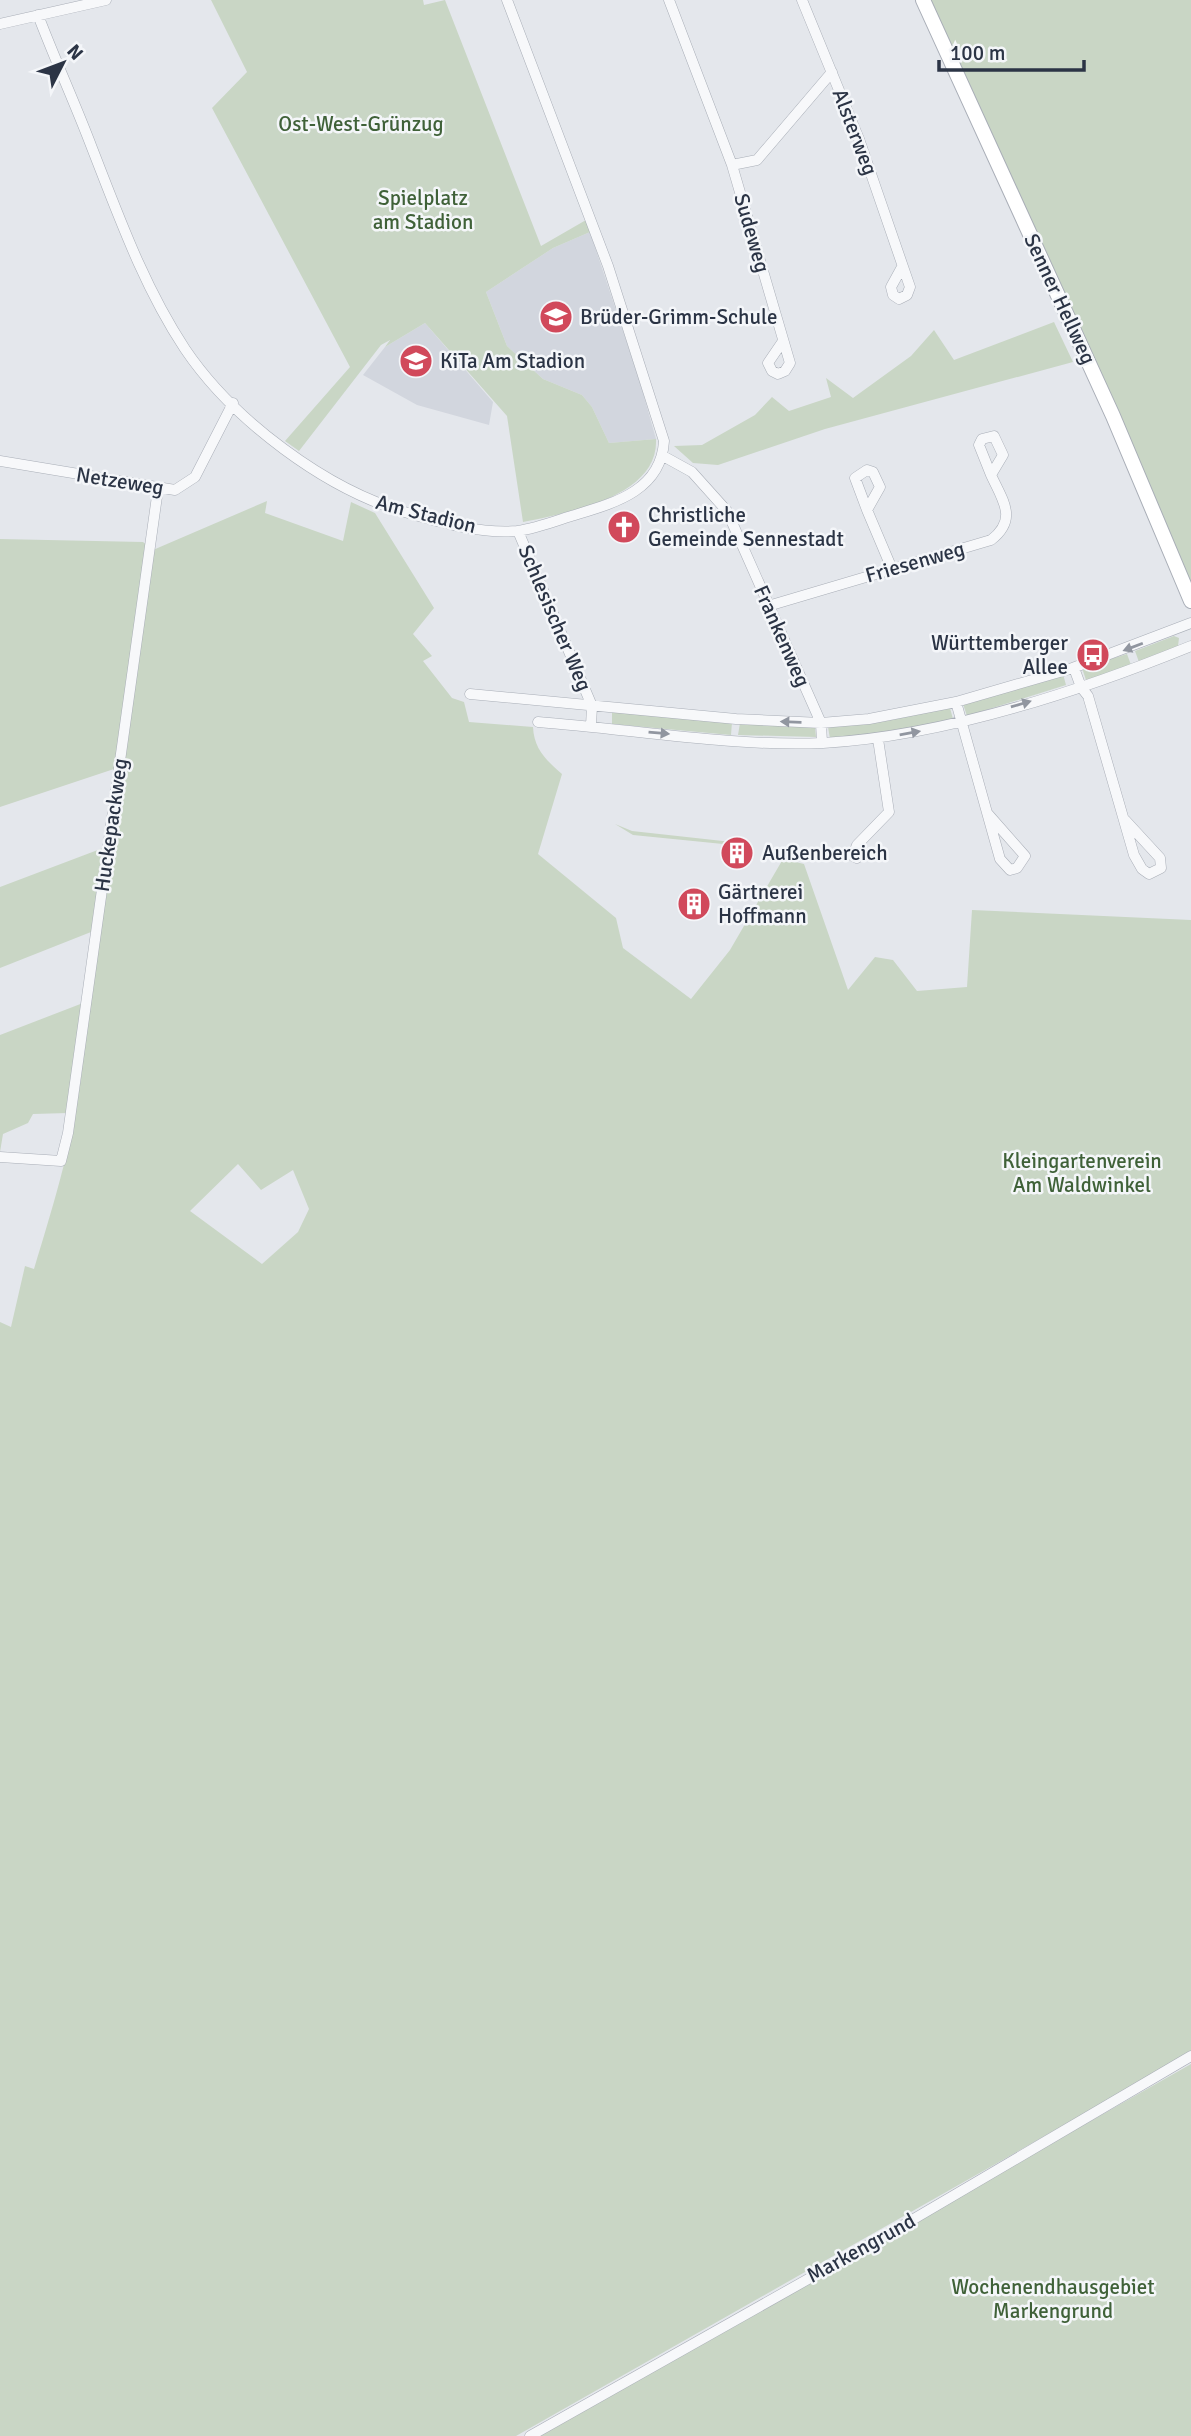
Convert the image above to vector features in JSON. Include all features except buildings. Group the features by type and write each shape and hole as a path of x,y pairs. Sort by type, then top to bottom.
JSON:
{"street":[{"path":"0,24 106,0"},
{"path":"507,0 624,312 664,441 663,456"},
{"name":"Sudeweg","path":"670,0 732,165 783,341"},
{"name":"Alsterweg","path":"802,0 859,139 902,267"},
{"name":"Senner Hellweg","path":"923,0 1103,393 1191,601"},
{"name":"Am Stadion","path":"38,15 124,232 151,292 186,350 233,403 272,439 352,493 426,518 462,526 518,531 625,498 645,485 663,456"},
{"name":"Sudeweg","path":"732,165 757,160 832,72"},
{"name":"Netzeweg","path":"0,461 175,490 195,477 233,403"},
{"name":"Frankenweg","path":"663,456 704,482 727,511 821,723"},
{"name":"Friesenweg","path":"768,606 991,540 1001,533 1006,524 1007,513 991,475"},
{"name":"Huckepackweg","path":"0,1157 61,1161 74,1107 158,489"},
{"path":"867,510 892,569"},
{"name":"Schlesischer Weg","path":"518,531 592,706"},
{"path":"470,694 736,719 821,723 869,719 956,702 1074,668 1191,623"},
{"path":"538,722 778,743 878,739 961,721 1080,687 1191,646"},
{"path":"1074,668 1080,687 1088,696 1135,855 1142,869 1149,874 1157,872 1160,858 1125,820"},
{"path":"956,702 1000,859 1010,870 1017,868 1025,856 988,814"},
{"path":"591,726 592,706"},
{"path":"821,723 822,743"},
{"path":"857,858 853,856 857,845 889,812 878,739"},
{"name":"Markengrund","path":"530,2436 895,2230 1191,2056"}],"shaded area":[{"name":"Brüder-Grimm-Schule","path":"590,232 656,439 609,443 592,407 582,395 543,379 507,346 486,292 553,248"},
{"name":"KiTa Am Stadion","path":"425,323 493,402 489,425 417,405 363,375 385,347"}],"green space":[{"name":"Ost-West-Grünzug","path":"211,0 423,0 424,5 445,0 541,246 586,220 590,232 553,248 486,292 507,346 543,379 582,395 592,407 609,443 656,439 653,459 643,475 607,499 523,522 507,416 425,323 385,347 390,340 381,345 299,451 285,441 350,367 212,108 247,72"},
{"path":"929,0 1191,0 1191,586"},
{"path":"1054,322 1073,362 825,429 718,465 693,463 674,446 702,445 755,415 772,397 789,411 831,397 826,378 853,398 911,356 934,330 954,360"},
{"name":"Kleingartenverein Am Waldwinkel","path":"267,501 265,513 343,541 351,502 375,513 434,608 413,634 432,656 423,661 452,698 464,702 469,722 533,727 542,754 562,774 538,854 616,918 623,948 691,999 730,950 783,859 804,864 848,990 875,957 893,960 917,991 967,987 972,910 1191,920 1191,2053 516,2436 0,2436 0,1322 11,1327 25,1266 34,1269 70,1139 83,1059 68,1113 33,1114 28,1123 3,1134 0,1152 0,1035 83,1003 91,932 0,968 0,887 103,848 114,769 0,807 0,539 143,542 153,550","holes":["238,1164 261,1190 293,1170 309,1209 298,1232 262,1264 190,1211"]},
{"path":"1174,636 1179,638 1178,646 1139,662 1135,651"},
{"path":"1127,654 1131,665 1086,680 1082,668"},
{"path":"1063,674 1066,685 967,716 963,704"},
{"path":"950,708 953,719 896,732 830,739 828,727 886,721"},
{"path":"612,712 732,722 731,735 612,724"},
{"path":"740,723 815,727 816,737 738,735"},
{"path":"615,824 632,831 741,843 753,847 633,835"},
{"name":"Wochenendhausgebiet Markengrund","path":"1191,2064 1191,2436 536,2436"}],"place":[{"name":"Brüder-Grimm-Schule","path":"556,317"},
{"name":"KiTa Am Stadion","path":"416,361"},
{"name":"Christliche Gemeinde Sennestadt","path":"624,527"},
{"name":"Württemberger Allee","path":"1093,655"},
{"name":"Außenbereich","path":"737,853"},
{"name":"Gärtnerei Hoffmann","path":"694,904"}],"park label":[{"name":"Spielplatz am Stadion","path":"423,210"}]}
